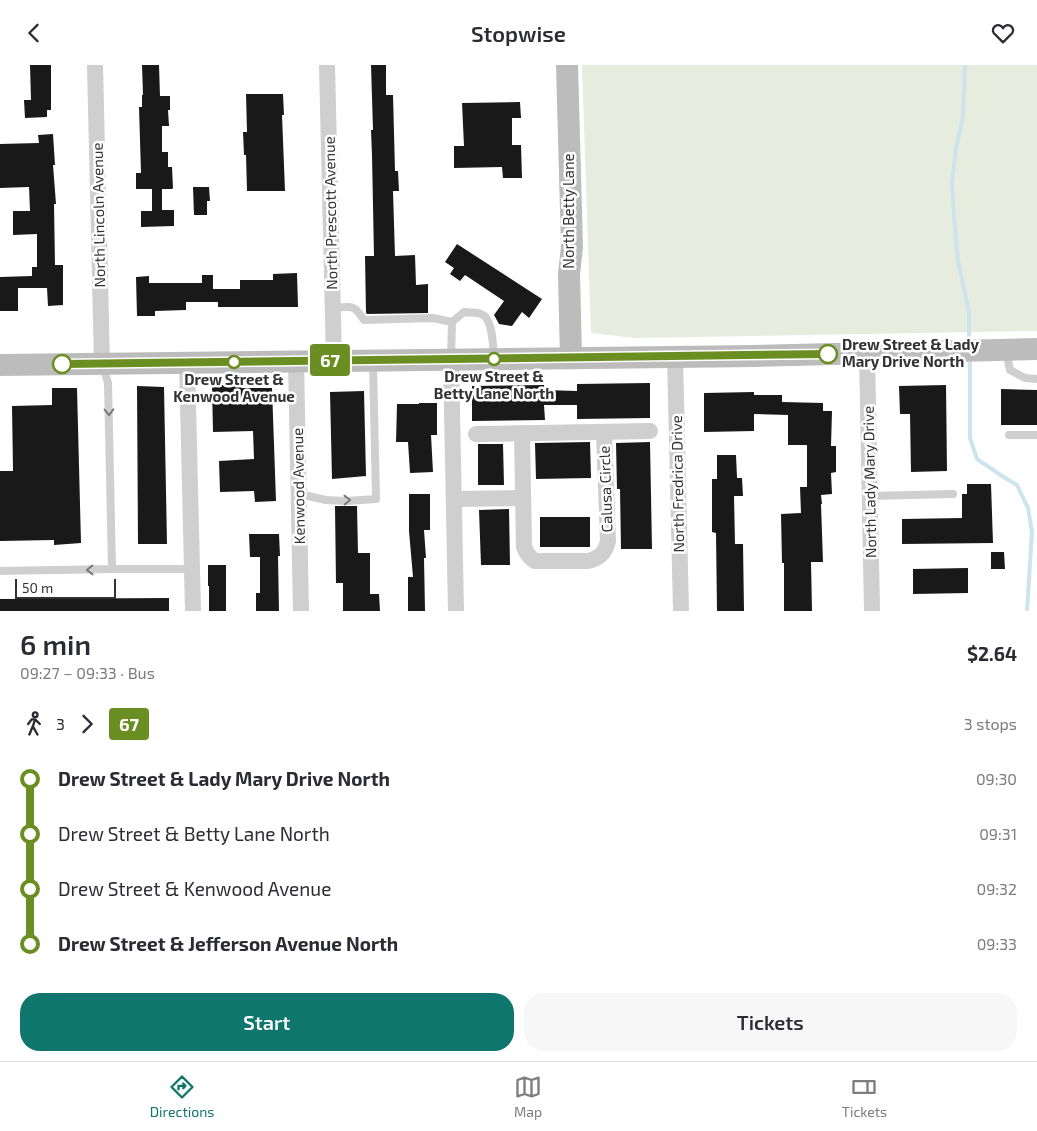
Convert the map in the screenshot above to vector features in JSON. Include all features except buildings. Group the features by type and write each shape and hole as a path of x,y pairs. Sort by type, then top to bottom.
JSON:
{"main road":[{"name":"North Betty Lane","path":"567,65 572,247 569,274 571,358"},
{"path":"0,365 675,357 1037,349"}],"street":[{"name":"North Lincoln Avenue","path":"95,65 102,364"},
{"name":"North Prescott Avenue","path":"327,65 334,360"},
{"name":"North Lady Mary Drive","path":"866,354 872,611"},
{"name":"North Fredrica Drive","path":"675,357 681,611"},
{"path":"451,359 456,611"},
{"name":"Kenwood Avenue","path":"296,361 301,611"},
{"path":"187,362 193,611"},
{"name":"Calusa Circle","path":"522,433 524,547 526,553 535,561 541,562 588,561 601,556 606,549 608,541 604,431"},
{"path":"476,433 650,431"},
{"path":"454,499 523,497"}],"lane":[{"path":"333,308 352,307 357,310 364,320 433,318 452,322"},
{"path":"451,359 452,322 464,312 481,314 488,319 494,359"},
{"path":"1000,349 1010,370 1025,378 1037,379"},
{"path":"299,493 326,500 376,499 372,360"},
{"path":"102,364 108,383 112,569"},
{"path":"1009,435 1037,435"},
{"path":"870,496 953,494"},
{"path":"0,571 192,569"}],"shaded area":[{"path":"582,65 1037,65 1037,331 635,338 591,333"}],"waterway":[{"path":"965,65 963,117 956,148 952,183 958,261 969,312 969,344"},
{"path":"970,359 970,438 977,459 1017,485 1028,508 1032,532 1027,611"}],"bus line":[{"name":"67","path":"62,364 828,354"}],"place":[{"name":"Drew Street & Lady Mary Drive North","path":"828,354"},
{"name":"Drew Street & Betty Lane North","path":"494,359"},
{"name":"Drew Street & Kenwood Avenue","path":"234,362"}]}
